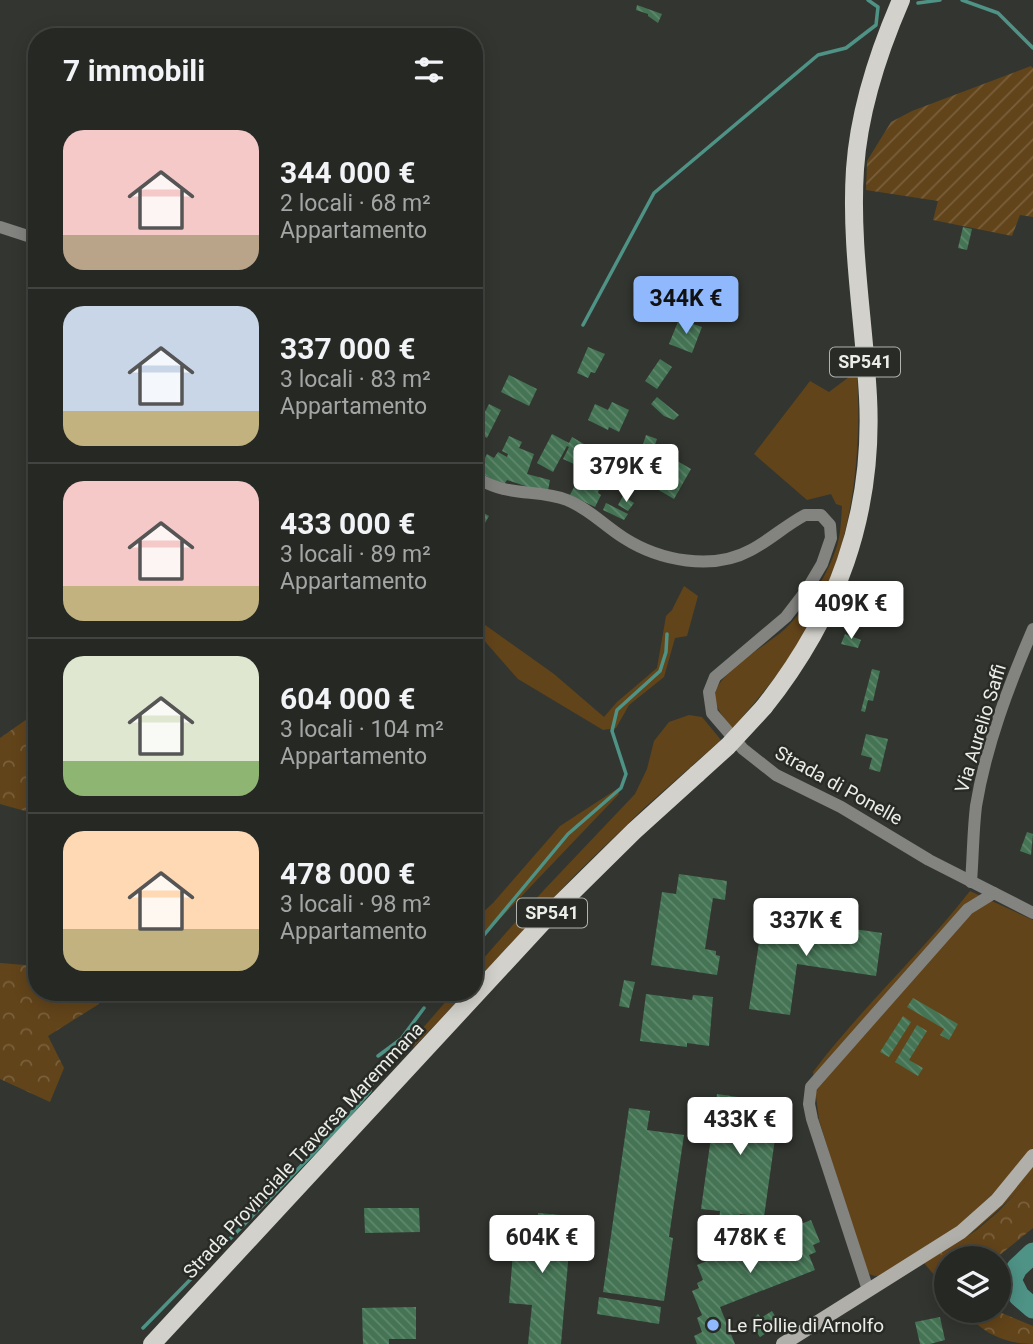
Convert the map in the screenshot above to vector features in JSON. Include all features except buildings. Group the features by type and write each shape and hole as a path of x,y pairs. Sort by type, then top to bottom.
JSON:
{"main road":[{"name":"Strada Provinciale Traversa Maremmana","path":"483,987 555,909 628,837 728,746 764,707 797,663 827,609 847,560 861,505 867,463 869,424 856,248 856,162 859,133 884,42 901,0"},
{"name":"Strada Provinciale Traversa Maremmana","path":"152,1344 470,1001"}],"street":[{"path":"0,227 28,236"},
{"name":"Strada di Ponelle","path":"483,481 503,489 568,500 584,508 629,541 655,553 679,559 717,560 734,557 754,549 805,515 815,514 825,518 831,525 831,538 822,564 806,591 781,622 715,677 709,692 710,709 722,727 743,749 776,775 841,807 971,882 1033,913"},
{"name":"Via Aurelio Saffi","path":"971,882 974,822 980,787 1007,694 1033,629"},
{"path":"868,1290 811,1119 811,1087 968,909 994,893"},
{"path":"783,1344 974,1222 1003,1194 1033,1156"}],"green space":[{"path":"1031,66 1033,217 1020,215 1012,236 933,220 938,201 866,190 867,161 891,122 912,111"},
{"path":"857,371 856,466 838,557 814,616 797,646 767,688 733,728 716,705 718,687 734,668 780,633 803,609 832,559 838,544 841,522 842,506 836,504 831,494 807,500 754,454 810,381 829,392"},
{"path":"684,586 698,596 687,636 675,638 664,677 629,705 616,728 603,730 518,679 483,639 483,623 554,674 604,717 617,702 657,668 666,616"},
{"path":"689,715 702,717 721,740 643,809 575,875 483,973 483,959 635,794 647,769 654,741 669,722"},
{"path":"28,718 28,811 0,804 0,738"},
{"path":"617,789 619,794 483,937 483,912 560,826"},
{"path":"970,891 1033,920 1033,1174 1001,1207 953,1246 934,1246 934,1258 897,1273 875,1276 869,1274 864,1265 819,1120 813,1072"},
{"path":"0,963 28,965 28,1001 100,1001 99,1004 48,1036 64,1068 50,1102 0,1079"},
{"path":"446,1001 457,1001 414,1047 412,1045"},
{"path":"1033,1174 1033,1228 1011,1246 951,1246 977,1230 998,1212"},
{"path":"934,1257 934,1275 924,1263"},
{"path":"1011,1317 1033,1326 1033,1344 1013,1342 995,1336 976,1323 1011,1323"}],"waterway":[{"path":"583,325 654,193 818,55 846,48 876,25 878,7 868,0"},
{"path":"918,3 940,0"},
{"path":"962,0 998,13 1033,48"},
{"path":"483,936 568,834 621,788 626,774 612,731 617,710 660,671 666,652 667,634"},
{"path":"378,1056 401,1039 424,1008"},
{"path":"143,1328 341,1125 370,1091 375,1075"},
{"path":"1033,1253 1017,1268 1011,1280 1019,1296 1033,1308"}],"place":[{"name":"Le Follie di Arnolfo","path":"713,1325"}]}
